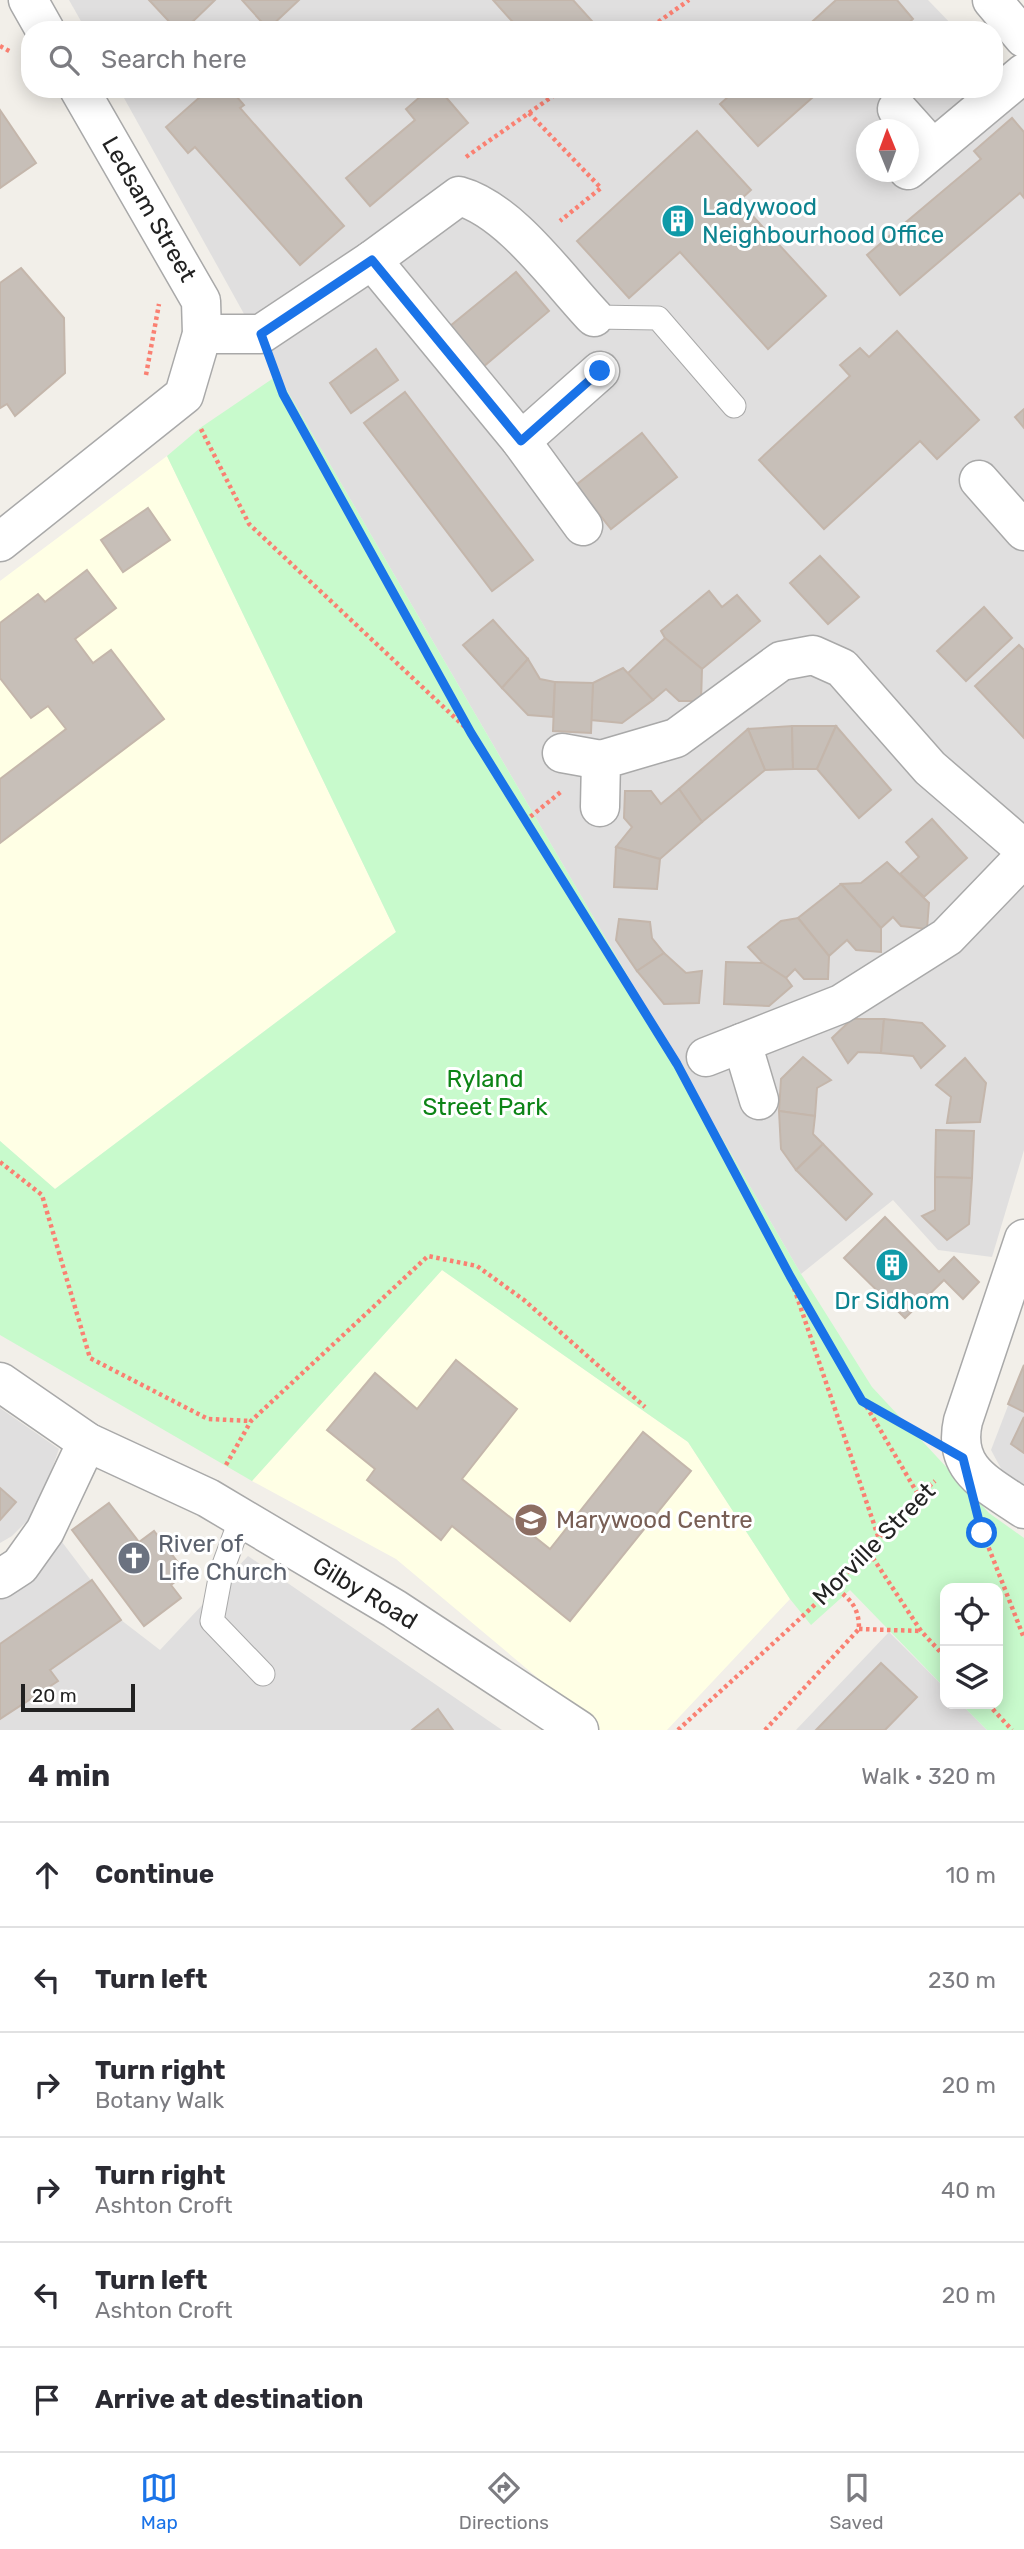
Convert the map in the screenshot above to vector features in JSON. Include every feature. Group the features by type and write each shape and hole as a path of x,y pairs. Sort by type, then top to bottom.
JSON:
{"street":[{"path":"27,0 40,21"},
{"path":"992,0 1024,38"},
{"path":"1003,91 1024,73"},
{"name":"Ledsam Street","path":"0,542 184,395 202,334 201,301 84,98"},
{"path":"919,161 994,98"},
{"path":"897,109 899,119"},
{"path":"202,334 261,334 372,260 461,178 472,200 498,215 594,317"},
{"path":"372,260 521,441 583,526"},
{"path":"521,441 600,371"},
{"path":"979,480 1024,531"},
{"path":"562,753 601,760 676,738 781,661 813,655 842,668 930,768 1024,849"},
{"path":"600,807 601,760"},
{"path":"689,1066 841,1004 947,937 1024,857"},
{"path":"742,1043 759,1100"},
{"path":"1024,1239 959,1440 963,1458 985,1482 1024,1508"},
{"name":"Gilby Road","path":"0,1382 87,1442 208,1498 396,1609 579,1730"},
{"path":"0,1579 20,1566 44,1531 87,1442"}],"lane":[{"path":"594,317 658,318 734,405"},
{"path":"241,1518 221,1573 212,1621 263,1674"}],"path":[{"path":"660,21 689,0"},
{"path":"461,178 528,113 550,98"},
{"path":"528,113 601,188 529,246"},
{"path":"261,334 283,394 471,733 689,1066 790,1276 919,1496"},
{"path":"200,428 249,524 471,733"},
{"path":"0,1162 42,1195 90,1358 208,1419 251,1421"},
{"path":"208,1498 251,1421 428,1256 477,1266 524,1300 645,1407"},
{"path":"790,1276 879,1539"},
{"path":"862,1401 963,1458"},
{"name":"Morville Street","path":"678,1730 835,1586 919,1496 963,1458"},
{"path":"979,1520 1024,1638"},
{"path":"869,1552 921,1631 940,1652"},
{"path":"765,1730 859,1629 859,1614 852,1602 835,1586"},
{"path":"859,1629 921,1631"},
{"path":"993,1709 1012,1730"}],"shaded area":[{"path":"69,0 928,0 948,21 81,21"},
{"path":"1003,78 1024,100 1024,1150 992,1257 938,1250 893,1200 801,1274 278,375 124,98 1003,98"},
{"path":"167,456 396,932 55,1189 0,1141 0,581"},
{"name":"Marywood Centre","path":"442,1270 688,1442 790,1599 667,1730 600,1730 396,1559 252,1481"},
{"path":"1024,1364 1024,1487 1004,1474 991,1450"},
{"path":"0,1408 59,1449 37,1511 12,1536 0,1543"},
{"path":"59,1538 121,1620 160,1650 248,1556 502,1730 0,1730 0,1594"},
{"path":"889,1632 940,1683 940,1709 966,1709 987,1730 796,1730"}],"green space":[{"name":"Ryland Street Park","path":"278,375 801,1274 872,1387 989,1513 1024,1538 1024,1730 987,1730 966,1709 1003,1709 1003,1583 940,1583 940,1683 850,1590 811,1625 790,1599 688,1442 442,1270 252,1481 0,1335 0,1141 55,1189 396,932 167,456 200,428"}],"building":[{"path":"149,0 215,0 193,21 169,21"},
{"path":"242,0 299,0 277,21 261,21"},
{"path":"493,0 573,0 592,21 512,21"},
{"path":"836,0 897,0 913,19 911,21 813,21"},
{"path":"199,98 238,98 244,105 240,108 344,226 300,265 195,147 188,153 166,127"},
{"path":"419,98 447,98 468,123 370,206 346,178 415,120 406,109"},
{"path":"727,98 812,98 758,146 720,104"},
{"path":"0,110 36,163 0,188"},
{"path":"1012,118 1024,132 1024,198 1020,193 900,295 867,255 981,159 974,151"},
{"name":"Ladywood Neighbourhood Office","path":"697,131 751,190 739,201 826,296 768,349 680,252 629,298 577,241"},
{"path":"21,268 64,318 65,373 15,416 7,404 0,408 0,283"},
{"path":"516,272 549,311 483,367 449,327"},
{"path":"897,331 979,420 937,459 920,441 824,529 759,460 850,376 840,365 860,348 869,357"},
{"path":"376,349 398,380 351,413 330,383"},
{"path":"405,392 533,560 492,591 364,423"},
{"path":"1024,409 1024,428 1015,417"},
{"path":"642,433 677,477 611,529 576,485"},
{"path":"148,508 170,540 123,572 101,540"},
{"path":"820,556 859,597 828,624 790,583"},
{"path":"87,570 116,608 75,639 93,663 111,650 164,719 0,843 0,779 66,729 48,706 31,718 0,678 0,623 38,594 45,602"},
{"path":"709,591 722,607 737,595 760,621 702,669 665,638 661,631"},
{"path":"984,607 1012,638 966,681 937,651"},
{"path":"493,620 528,659 502,688 463,645"},
{"path":"665,638 702,669 701,701 679,701 666,689 653,700 627,674"},
{"path":"1019,645 1024,650 1024,738 975,686"},
{"path":"528,659 540,679 555,682 553,717 528,715 502,688"},
{"path":"623,668 653,700 622,723 591,720 593,683"},
{"path":"555,682 593,683 591,733 553,731"},
{"path":"792,726 793,769 765,770 748,729"},
{"path":"792,726 836,726 817,769 793,769"},
{"path":"836,726 891,790 859,818 817,769"},
{"path":"748,729 765,770 702,822 679,789"},
{"path":"679,789 702,822 660,859 616,847 632,827 624,818 625,791 651,791 661,804"},
{"path":"932,819 967,858 924,897 900,874 919,857 906,842"},
{"path":"616,847 660,859 657,889 614,887"},
{"path":"887,862 929,903 927,929 901,926 893,917 881,928 841,884 861,883"},
{"path":"841,884 881,928 881,952 856,950 847,940 829,956 798,918"},
{"path":"798,918 829,956 828,979 804,979 795,969 786,978 763,963 748,947 781,921"},
{"path":"619,919 650,922 652,938 664,953 637,971 616,940"},
{"path":"664,953 686,973 702,971 699,1003 664,1004 637,971"},
{"path":"726,962 763,963 786,978 792,986 769,1006 724,1004"},
{"path":"852,1019 884,1019 881,1053 858,1052 848,1063 832,1038"},
{"path":"884,1019 922,1023 945,1046 921,1068 913,1056 881,1053"},
{"path":"803,1057 831,1080 817,1088 815,1116 779,1111 781,1079"},
{"path":"965,1058 986,1083 980,1122 947,1123 951,1097 936,1085"},
{"path":"779,1111 815,1116 813,1134 823,1144 796,1170 781,1149"},
{"path":"936,1130 974,1131 972,1178 935,1177"},
{"path":"823,1144 872,1194 846,1220 796,1170"},
{"path":"935,1177 972,1178 969,1224 947,1240 922,1216 935,1210"},
{"name":"Dr Sidhom","path":"885,1217 939,1272 954,1257 979,1282 963,1299 944,1280 905,1318 844,1258"},
{"path":"456,1360 517,1409 462,1479 550,1549 643,1432 691,1471 570,1621 452,1526 441,1540 367,1480 375,1469 327,1430 375,1373 417,1409"},
{"path":"1024,1365 1024,1412 1008,1404"},
{"path":"1024,1417 1024,1453 1011,1444"},
{"path":"0,1488 16,1502 0,1520"},
{"name":"River of Life Church","path":"109,1503 139,1542 154,1531 186,1573 171,1585 181,1598 144,1626 72,1530"},
{"path":"92,1580 121,1620 50,1670 58,1681 0,1719 0,1644"},
{"path":"881,1663 917,1697 885,1730 816,1730"},
{"path":"438,1709 453,1730 412,1730"}],"place":[{"name":"Ladywood Neighbourhood Office","path":"678,221"},
{"name":"Dr Sidhom","path":"892,1265"},
{"name":"Marywood Centre","path":"531,1520"},
{"name":"River of Life Church","path":"134,1558"}],"route":[{"path":"600,371 521,441 372,260 261,334 283,394 471,733 677,1064 790,1276 862,1401 963,1458 982,1533"}]}
